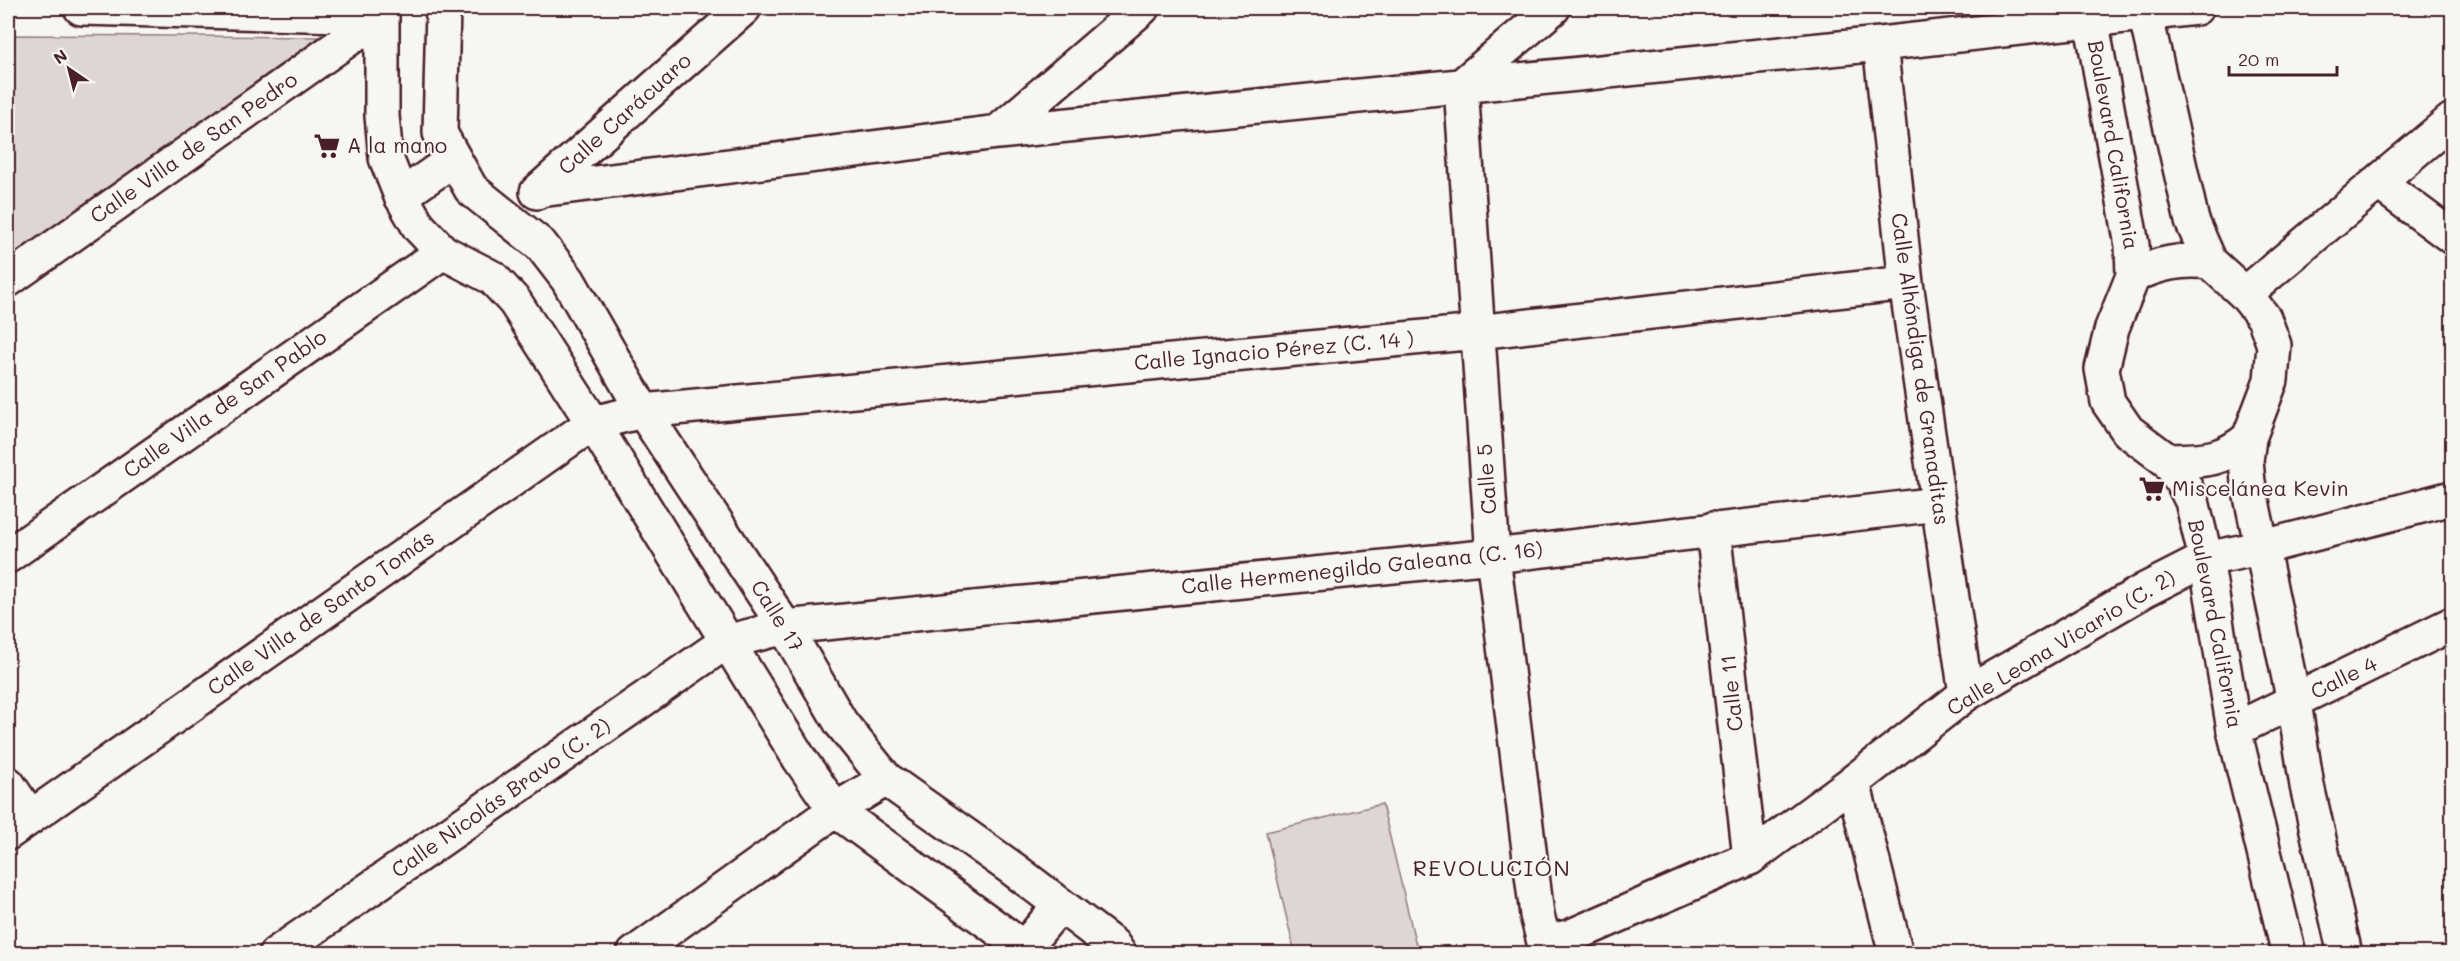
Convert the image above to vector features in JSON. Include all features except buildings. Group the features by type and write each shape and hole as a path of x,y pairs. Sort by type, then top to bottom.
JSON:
{"street":[{"path":"81,8 381,12 382,116 386,158 401,196 419,227 443,252 493,278 515,302 593,423 799,758 835,810 1024,952 1060,905"},
{"name":"Calle 17","path":"443,8 440,134 471,189 541,245 568,280 642,411 785,627 841,723 886,779 1013,869 1113,945 1119,954"},
{"name":"Calle Carácuaro","path":"503,215 540,190 744,8"},
{"path":"998,132 1142,8"},
{"path":"1461,86 1553,8"},
{"path":"540,190 998,132 1880,44 2090,14 2196,8"},
{"path":"2145,10 2192,221 2210,262 2245,294 2264,318 2274,345 2271,380 2249,438 2246,461 2247,482 2294,702 2307,786 2345,954"},
{"name":"Calle Villa de San Pedro","path":"8,280 381,12"},
{"name":"Boulevard California","path":"2090,14 2132,246 2133,276 2112,328 2102,369 2108,402 2128,431 2168,461 2192,501 2206,559 2235,730 2289,954"},
{"name":"Calle Alhóndiga de Granaditas","path":"1880,44 1906,283 1966,694"},
{"name":"Calle 5","path":"1461,86 1493,556 1537,915 1544,942"},
{"path":"2245,294 2452,120"},
{"path":"401,196 454,159"},
{"path":"2378,182 2452,237"},
{"name":"Calle Villa de San Pablo","path":"8,556 443,252"},
{"path":"2133,276 2170,262 2190,260 2210,262"},
{"name":"Calle Ignacio Pérez (C. 14 )","path":"642,411 1477,332 1906,283"},
{"name":"Calle Villa de Santo Tomás","path":"19,825 593,423 642,411"},
{"path":"2168,461 2217,459 2234,451 2249,438"},
{"name":"Calle Leona Vicario (C. 2)","path":"1544,942 1569,937 1750,858 1966,694 2145,590 2206,559 2260,548 2452,498"},
{"name":"Calle Hermenegildo Galeana (C. 16)","path":"726,642 785,627 1493,556 1938,504"},
{"name":"Calle 11","path":"1713,529 1750,858"},
{"name":"Calle 4","path":"2235,730 2452,624"},
{"name":"Calle Nicolás Bravo (C. 2)","path":"281,952 726,642"},
{"path":"634,954 835,810 886,779"},
{"path":"1853,782 1896,954"},
{"path":"8,784 19,825"}],"shaded area":[{"path":"8,35 323,37 8,259"},
{"path":"1382,804 1418,953 1295,953 1266,832"}],"place":[{"name":"A la mano","path":"327,146"},
{"name":"Miscelánea Kevin","path":"2152,489"}],"district":[{"name":"REVOLUCIÓN","path":"1492,868"}]}
